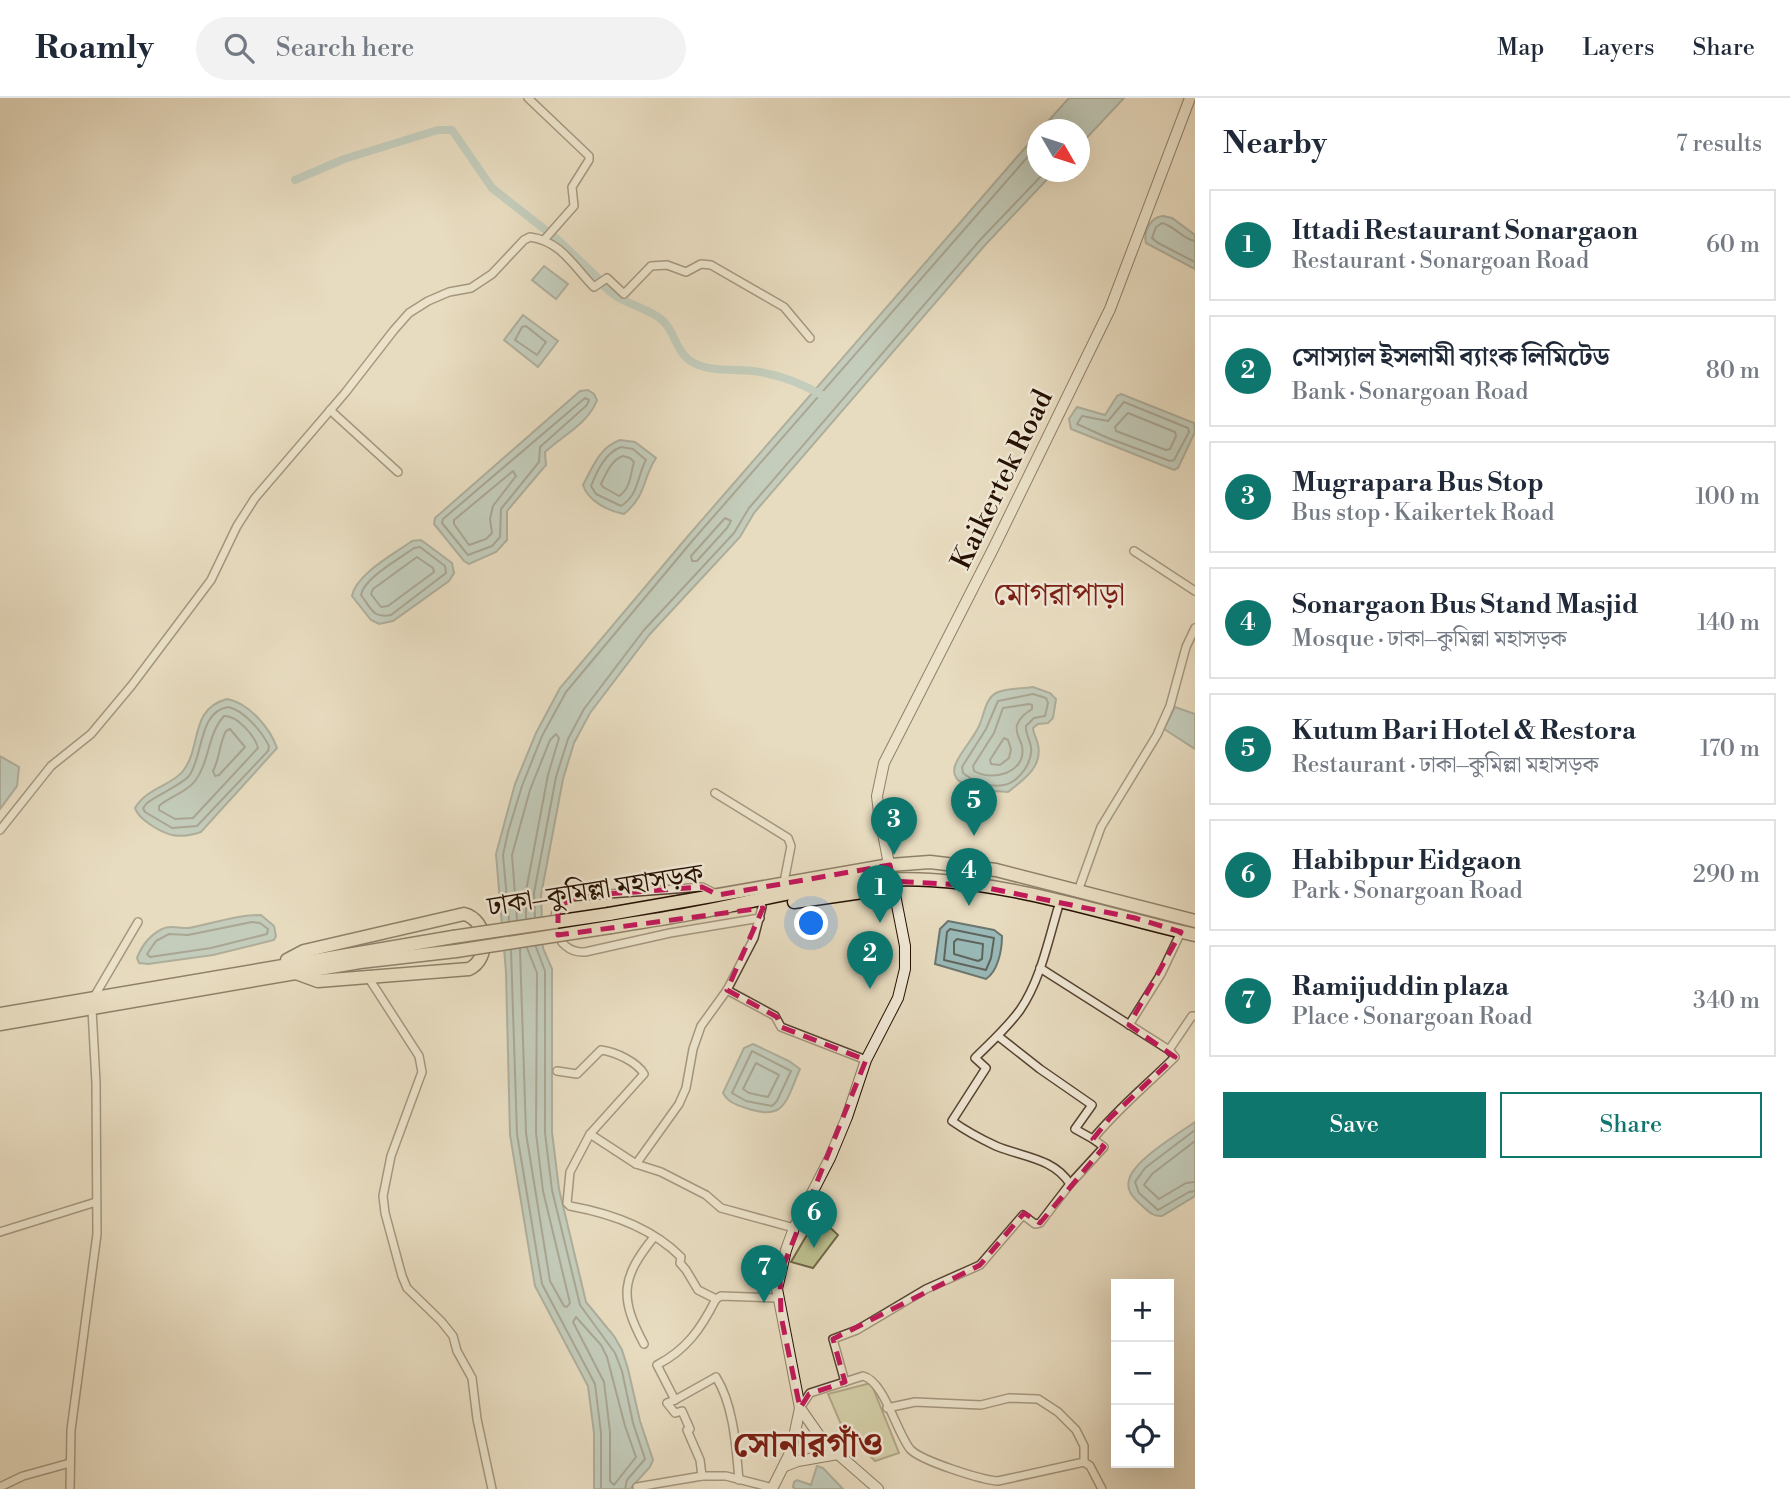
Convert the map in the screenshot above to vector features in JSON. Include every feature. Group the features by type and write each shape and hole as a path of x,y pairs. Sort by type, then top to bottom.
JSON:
{"highway":[{"name":"ঢাকা–কুমিল্লা মহাসড়ক","path":"0,1014 93,1004 360,962 456,951 718,895 890,865 930,862 972,866 1195,921"},
{"name":"ঢাকা–কুমিল্লা মহাসড়ক","path":"0,1024 282,965 453,937 610,920 672,917 846,884 894,884 932,880 1019,892 1135,918 1195,935"},
{"path":"672,917 761,913 894,884 979,892 1139,927 1166,928"},
{"path":"282,965 303,951 464,914 474,919 481,929 484,955 469,969 318,981 296,973"}],"main road":[{"name":"Kaikertek Road","path":"800,1408 779,1298 779,1274 794,1228 835,1148 866,1060 898,998 905,970 905,946 877,796 884,763 994,547 1110,309 1190,98"},
{"path":"800,1408 814,1430 878,1489"},
{"path":"772,1488 791,1451 800,1408"},
{"path":"785,1466 838,1454"}],"street":[{"path":"528,98 589,156 572,187 575,206 544,240"},
{"path":"0,830 51,766 91,734 132,685 211,580 237,526 255,498 409,313 449,292 471,288 492,275 530,237 544,240 562,251 594,287 607,278 624,294 651,266 667,265 687,272 701,264 711,265 784,307 810,338"},
{"path":"330,410 398,472"},
{"path":"1134,551 1195,591"},
{"path":"1078,891 1101,827 1150,746 1170,706 1186,647 1195,628"},
{"path":"715,793 788,838 791,846 784,882"},
{"path":"636,1164 679,1104 686,1088 693,1049 701,1026 727,990 754,938 761,913 585,952 565,947 557,932 558,908 562,901 569,897 702,887 718,895"},
{"path":"1058,908 1040,968 1021,1008 975,1058 986,1068 952,1121 996,1146 1037,1158 1070,1184"},
{"path":"71,1489 71,1430 97,1234 93,1004 110,966 138,922"},
{"path":"1129,1025 1161,974 1181,932"},
{"path":"1040,968 1169,1050 1175,1057 1125,1107 1114,1113 1093,1139"},
{"path":"367,976 419,1056 422,1072 404,1117 386,1178 383,1196 388,1223 407,1288 453,1336 457,1351 472,1378 477,1419 492,1489"},
{"path":"727,990 775,1016 781,1027 866,1060"},
{"path":"1169,1050 1192,1016 1195,1016"},
{"path":"845,1382 833,1339 865,1325 926,1289 980,1265 1023,1214 1035,1224 1040,1223 1070,1184 1104,1147 1074,1129 1092,1105 1040,1069 998,1035"},
{"path":"557,1071 577,1074 592,1062 601,1050 613,1051 644,1071 645,1074 634,1087 590,1131 570,1172 567,1203 570,1206 603,1212 654,1237 681,1257 680,1263 698,1290 716,1300"},
{"path":"590,1134 636,1164 661,1172 706,1195 721,1208 794,1228"},
{"path":"0,1232 96,1202"},
{"path":"643,1344 626,1298 632,1269 654,1237"},
{"path":"674,1400 657,1365 674,1356 690,1341 703,1325 716,1300 721,1296 779,1298"},
{"path":"800,1408 810,1393 863,1376 868,1377 877,1385 905,1441 917,1454 985,1480 998,1481 1084,1462 1090,1466 1102,1489"},
{"path":"702,1476 700,1460 682,1411 675,1413 667,1403 716,1377 727,1403 736,1446 739,1480"},
{"path":"887,1408 915,1402 981,1405 1009,1398 1038,1399 1058,1412 1076,1430 1084,1446 1084,1462"},
{"path":"0,1487 23,1476 70,1463"},
{"path":"637,1487 702,1476 726,1476 772,1488"}],"highlighted area":[{"path":"890,865 893,881 978,886 1135,918 1181,932 1129,1025 1175,1057 1110,1118 1093,1139 1104,1147 1040,1223 1024,1213 980,1265 833,1339 845,1382 809,1394 800,1408 781,1316 780,1274 866,1060 781,1027 777,1017 727,990 763,908 558,935 558,907 578,896 702,887 718,895"}],"green space":[{"path":"818,1216 838,1235 813,1268 791,1262"},
{"path":"871,1383 899,1453 875,1461 843,1429 828,1394"}],"water":[{"path":"1069,98 1124,98 1090,134 1090,119 1050,119"},
{"path":"1027,146 1027,182 1045,182 986,244 754,513 740,537 650,634 590,713 574,743 563,779 541,895 543,948 552,969 552,1132 559,1189 586,1302 622,1350 653,1460 630,1489 594,1489 594,1433 588,1386 535,1286 510,1135 506,972 496,854 515,784 536,733 560,688 688,536"},
{"path":"1163,216 1172,218 1195,235 1195,269 1146,243 1149,225"},
{"path":"544,266 568,284 556,299 532,280"},
{"path":"523,315 558,341 538,367 504,340"},
{"path":"588,390 597,400 588,416 545,452 546,465 507,511 507,540 496,552 469,564 464,561 434,524 435,518 580,391"},
{"path":"1121,394 1194,423 1195,432 1178,468 1174,470 1071,429 1069,419 1077,407 1105,415"},
{"path":"620,440 635,442 656,458 637,500 624,514 599,504 589,496 583,485 602,452"},
{"path":"421,540 452,563 454,573 449,581 393,621 379,624 371,620 352,596 355,588 377,565 412,541"},
{"path":"1033,687 1050,693 1056,699 1053,718 1048,723 1038,724 1033,728 1039,753 1035,766 1008,792 982,790 963,784 954,772 956,763 977,731 989,699 1000,691"},
{"path":"227,699 251,711 269,732 277,748 201,832 179,836 162,831 145,821 135,808 146,795 183,771 193,751 201,720 215,704"},
{"path":"1175,707 1195,714 1195,749 1164,729"},
{"path":"0,756 19,767 17,786 0,809"},
{"path":"261,915 274,926 274,940 213,955 148,964 139,963 137,958 147,941 165,928 189,928"},
{"path":"948,921 994,930 1002,936 996,966 986,979 935,964 940,929"},
{"path":"753,1044 800,1069 787,1099 777,1110 759,1112 742,1107 730,1101 723,1093 744,1048"},
{"path":"1195,1122 1195,1196 1162,1216 1152,1214 1139,1203 1128,1187 1132,1173 1158,1148"},
{"path":"817,1466 823,1468 843,1489 793,1487 797,1480 811,1485"}],"waterway":[{"path":"295,180 344,159 438,130 452,130 492,188 548,232"},
{"path":"556,238 597,277"},
{"path":"602,284 615,295 664,322 682,353 694,363 715,369 772,374 824,396"}],"place":[{"name":"Kutum Bari Hotel & Restora","path":"974,836"},
{"name":"Mugrapara Bus Stop","path":"894,855"},
{"name":"Sonargaon Bus Stand Masjid","path":"969,906"},
{"name":"Ittadi Restaurant Sonargaon","path":"880,923"},
{"name":"সোস্যাল ইসলামী ব্যাংক লিমিটেড","path":"870,989"},
{"name":"Habibpur Eidgaon","path":"814,1248"},
{"name":"Ramijuddin plaza","path":"764,1303"}],"district":[{"name":"মোগরাপাড়া","path":"1059,594"},
{"name":"সোনারগাঁও","path":"808,1444"}]}
